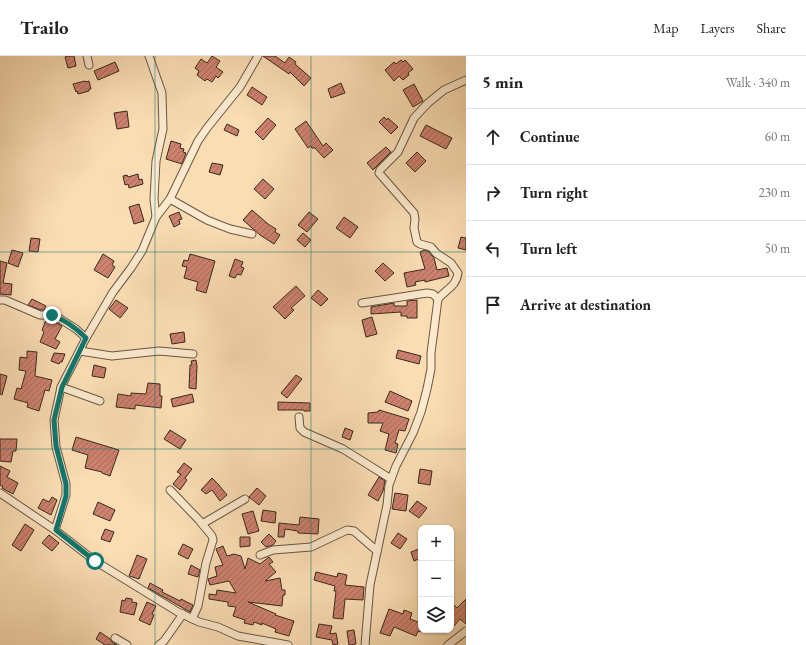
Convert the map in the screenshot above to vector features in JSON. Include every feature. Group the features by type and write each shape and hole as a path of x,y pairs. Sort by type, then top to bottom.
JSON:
{"street":[{"path":"87,56 89,65"},
{"path":"149,56 162,93 163,129 156,161 155,176 154,199 156,217"},
{"path":"56,530 66,496 66,484 56,446 54,420 62,387 86,338 113,292 132,268 142,251 156,217 170,199 198,141 240,88 258,56"},
{"path":"365,645 370,585 378,551 391,479 413,433 427,389 431,369 431,353 438,298 457,281 458,273 451,263 436,253 431,247 417,242 414,228 414,213 379,172 382,167 398,152 414,118 428,103 444,90 466,80"},
{"path":"170,199 207,220 230,230 252,234"},
{"path":"362,303 418,294 433,294 438,298"},
{"path":"0,300 5,300 40,315 52,315 57,317 76,329 86,338"},
{"path":"80,351 112,356 159,351 193,354"},
{"path":"62,387 100,401"},
{"path":"299,417 300,428 304,432 343,449 391,479"},
{"path":"170,490 202,524 212,536 213,540 206,563 198,606 192,619"},
{"path":"0,493 56,530 95,561 192,619 218,627 238,636 288,645"},
{"path":"202,524 245,499"},
{"path":"260,555 273,550 311,547 347,530 354,531 378,551"},
{"path":"159,645 164,641 183,614"},
{"path":"448,645 466,631"},
{"path":"115,638 127,645"}],"building":[{"path":"74,56 76,66 68,68 65,57"},
{"path":"212,56 220,61 216,67 223,72 218,78 216,76 212,82 207,79 205,81 197,75 199,71 195,68 201,59 207,63"},
{"path":"263,56 275,56 285,63 289,57 296,62 295,64 311,78 304,86 290,72 289,74"},
{"path":"401,60 403,62 405,60 413,69 403,80 399,76 394,81 385,70 394,62 396,64"},
{"path":"115,62 119,71 98,80 94,71"},
{"path":"89,81 91,89 78,94 73,84"},
{"path":"341,83 345,93 331,98 328,89"},
{"path":"414,84 423,101 413,107 403,90"},
{"path":"252,87 267,97 262,105 247,95"},
{"path":"127,111 129,127 117,129 114,113"},
{"path":"384,117 387,120 388,118 398,127 391,134 379,122"},
{"path":"268,118 276,125 263,140 255,132"},
{"path":"306,121 323,146 326,143 333,150 324,158 315,148 312,148 311,146 308,148 295,129"},
{"path":"227,124 239,130 237,136 224,130"},
{"path":"426,125 452,138 446,149 420,136"},
{"path":"171,141 181,144 180,148 184,149 183,152 186,153 182,164 166,159"},
{"path":"386,147 391,152 373,170 367,163"},
{"path":"417,152 426,161 415,172 406,163"},
{"path":"212,163 223,165 220,175 209,172"},
{"path":"138,174 139,180 142,179 143,184 129,188 128,184 125,185 123,176 127,175 128,177"},
{"path":"263,179 274,189 265,199 254,189"},
{"path":"139,204 144,221 134,224 129,207"},
{"path":"252,210 276,229 275,232 280,235 274,244 260,235 243,220"},
{"path":"179,212 182,219 179,220 180,224 174,227 169,216"},
{"path":"309,212 318,219 307,232 298,225"},
{"path":"344,217 358,227 350,238 336,228"},
{"path":"303,233 311,240 305,247 297,240"},
{"path":"461,237 466,238 466,250 458,248"},
{"path":"31,238 40,239 38,252 29,251"},
{"path":"12,250 23,253 18,267 8,263"},
{"path":"424,250 428,251 434,258 437,270 447,268 449,276 425,282 425,280 415,282 416,285 407,287 404,273 425,269 420,252"},
{"path":"103,254 114,261 112,265 115,267 108,278 94,270"},
{"path":"190,254 215,261 206,293 196,290 198,282 184,278 187,267 182,266 184,260 188,261"},
{"path":"235,259 243,262 241,267 244,268 241,275 237,274 235,278 229,276"},
{"path":"0,261 7,263 3,283 12,284 11,295 0,294"},
{"path":"383,263 394,273 385,281 375,271"},
{"path":"296,286 305,296 291,308 294,310 285,319 273,307"},
{"path":"318,290 328,299 321,306 311,298"},
{"path":"32,299 46,306 44,310 28,305"},
{"path":"116,300 128,308 120,318 109,309"},
{"path":"417,300 417,318 407,318 407,316 401,316 401,312 371,314 371,307 394,303 394,306 407,306 407,301"},
{"path":"372,317 377,334 366,337 362,320"},
{"path":"46,320 51,320 62,326 55,339 60,342 56,349 40,342 44,332 42,330"},
{"path":"184,332 185,342 172,344 170,334"},
{"path":"398,350 421,356 419,364 396,358"},
{"path":"27,351 37,352 35,376 52,380 49,391 45,390 39,411 27,407 28,403 14,399 17,388 21,389 26,371 19,370 20,357 27,358"},
{"path":"54,353 65,354 62,362 59,364 51,361"},
{"path":"196,360 196,389 189,388 190,365 192,365 191,361"},
{"path":"94,365 106,368 104,378 92,376"},
{"path":"0,374 7,376 2,395 0,394"},
{"path":"296,375 302,379 287,398 281,393"},
{"path":"148,383 160,384 160,396 162,396 161,408 135,405 135,409 116,407 118,394 131,396 131,393 146,394"},
{"path":"390,391 412,401 408,411 385,402"},
{"path":"192,394 194,402 173,407 171,399"},
{"path":"278,402 310,403 310,411 278,410"},
{"path":"379,410 409,419 405,431 399,430 395,443 398,444 396,453 385,450 389,434 380,431 383,423 368,423 368,413 378,412"},
{"path":"345,428 353,431 350,440 342,437"},
{"path":"170,430 186,440 180,449 164,439"},
{"path":"76,437 119,450 110,476 102,472 85,468 88,455 72,450"},
{"path":"0,439 17,439 16,451 13,451 11,462 0,461"},
{"path":"184,463 192,469 185,478 187,480 180,490 173,484 181,474 177,472"},
{"path":"0,466 10,471 7,477 18,483 13,494 2,488 3,487 0,485"},
{"path":"420,469 432,471 430,485 418,483"},
{"path":"379,477 385,481 383,491 378,501 368,495"},
{"path":"212,478 227,495 220,501 212,490 206,494 201,490"},
{"path":"257,488 266,496 259,505 249,497"},
{"path":"395,493 408,495 406,511 392,509"},
{"path":"52,497 57,500 51,515 38,508 43,499 49,502"},
{"path":"417,501 427,508 419,518 409,511"},
{"path":"98,502 115,510 110,521 93,514"},
{"path":"263,510 276,512 275,523 261,521"},
{"path":"253,511 259,531 248,534 242,514"},
{"path":"300,517 319,519 318,534 298,533 298,531 285,529 284,537 278,537 279,523 299,525"},
{"path":"25,524 34,530 21,551 12,545"},
{"path":"105,529 114,532 110,542 101,539"},
{"path":"398,533 407,539 400,549 391,543"},
{"path":"269,534 276,541 273,545 266,547 261,542"},
{"path":"49,535 59,543 52,551 42,543"},
{"path":"240,537 250,537 250,546 240,547"},
{"path":"183,544 193,549 188,559 178,554"},
{"path":"223,546 227,556 234,554 241,556 245,569 248,558 260,564 269,557 273,562 269,564 276,572 265,581 280,578 282,590 285,590 282,606 248,602 276,614 275,615 294,621 289,636 275,632 276,629 262,623 262,625 254,622 253,625 244,623 245,620 233,616 236,607 228,606 228,602 209,599 209,594 216,595 217,590 236,593 229,581 210,585 208,579 217,576 215,567 223,565 216,549"},
{"path":"418,549 418,559 414,561 411,552"},
{"path":"137,555 147,559 139,579 129,576"},
{"path":"191,565 200,570 198,577 188,574"},
{"path":"316,572 337,577 338,573 347,575 345,585 364,587 363,600 345,599 343,619 333,618 336,591 334,591 335,586 314,580"},
{"path":"150,583 163,590 162,592 180,601 181,599 193,605 190,612 148,588"},
{"path":"126,598 132,599 132,602 137,603 134,615 120,612 122,600 125,601"},
{"path":"466,599 466,624 460,619 454,626 454,605 457,608"},
{"path":"147,602 156,606 152,614 154,615 150,625 139,620"},
{"path":"389,609 403,614 404,610 412,613 410,619 418,622 418,631 416,636 394,627 390,636 380,633"},
{"path":"319,624 332,626 330,634 336,633 338,644 333,645 332,640 316,637"},
{"path":"354,630 356,644 349,645 347,631"},
{"path":"100,632 117,645 105,645 96,639"}],"route":[{"path":"52,315 68,323 86,338 62,387 54,420 56,446 66,484 66,496 56,530 95,561"}]}
